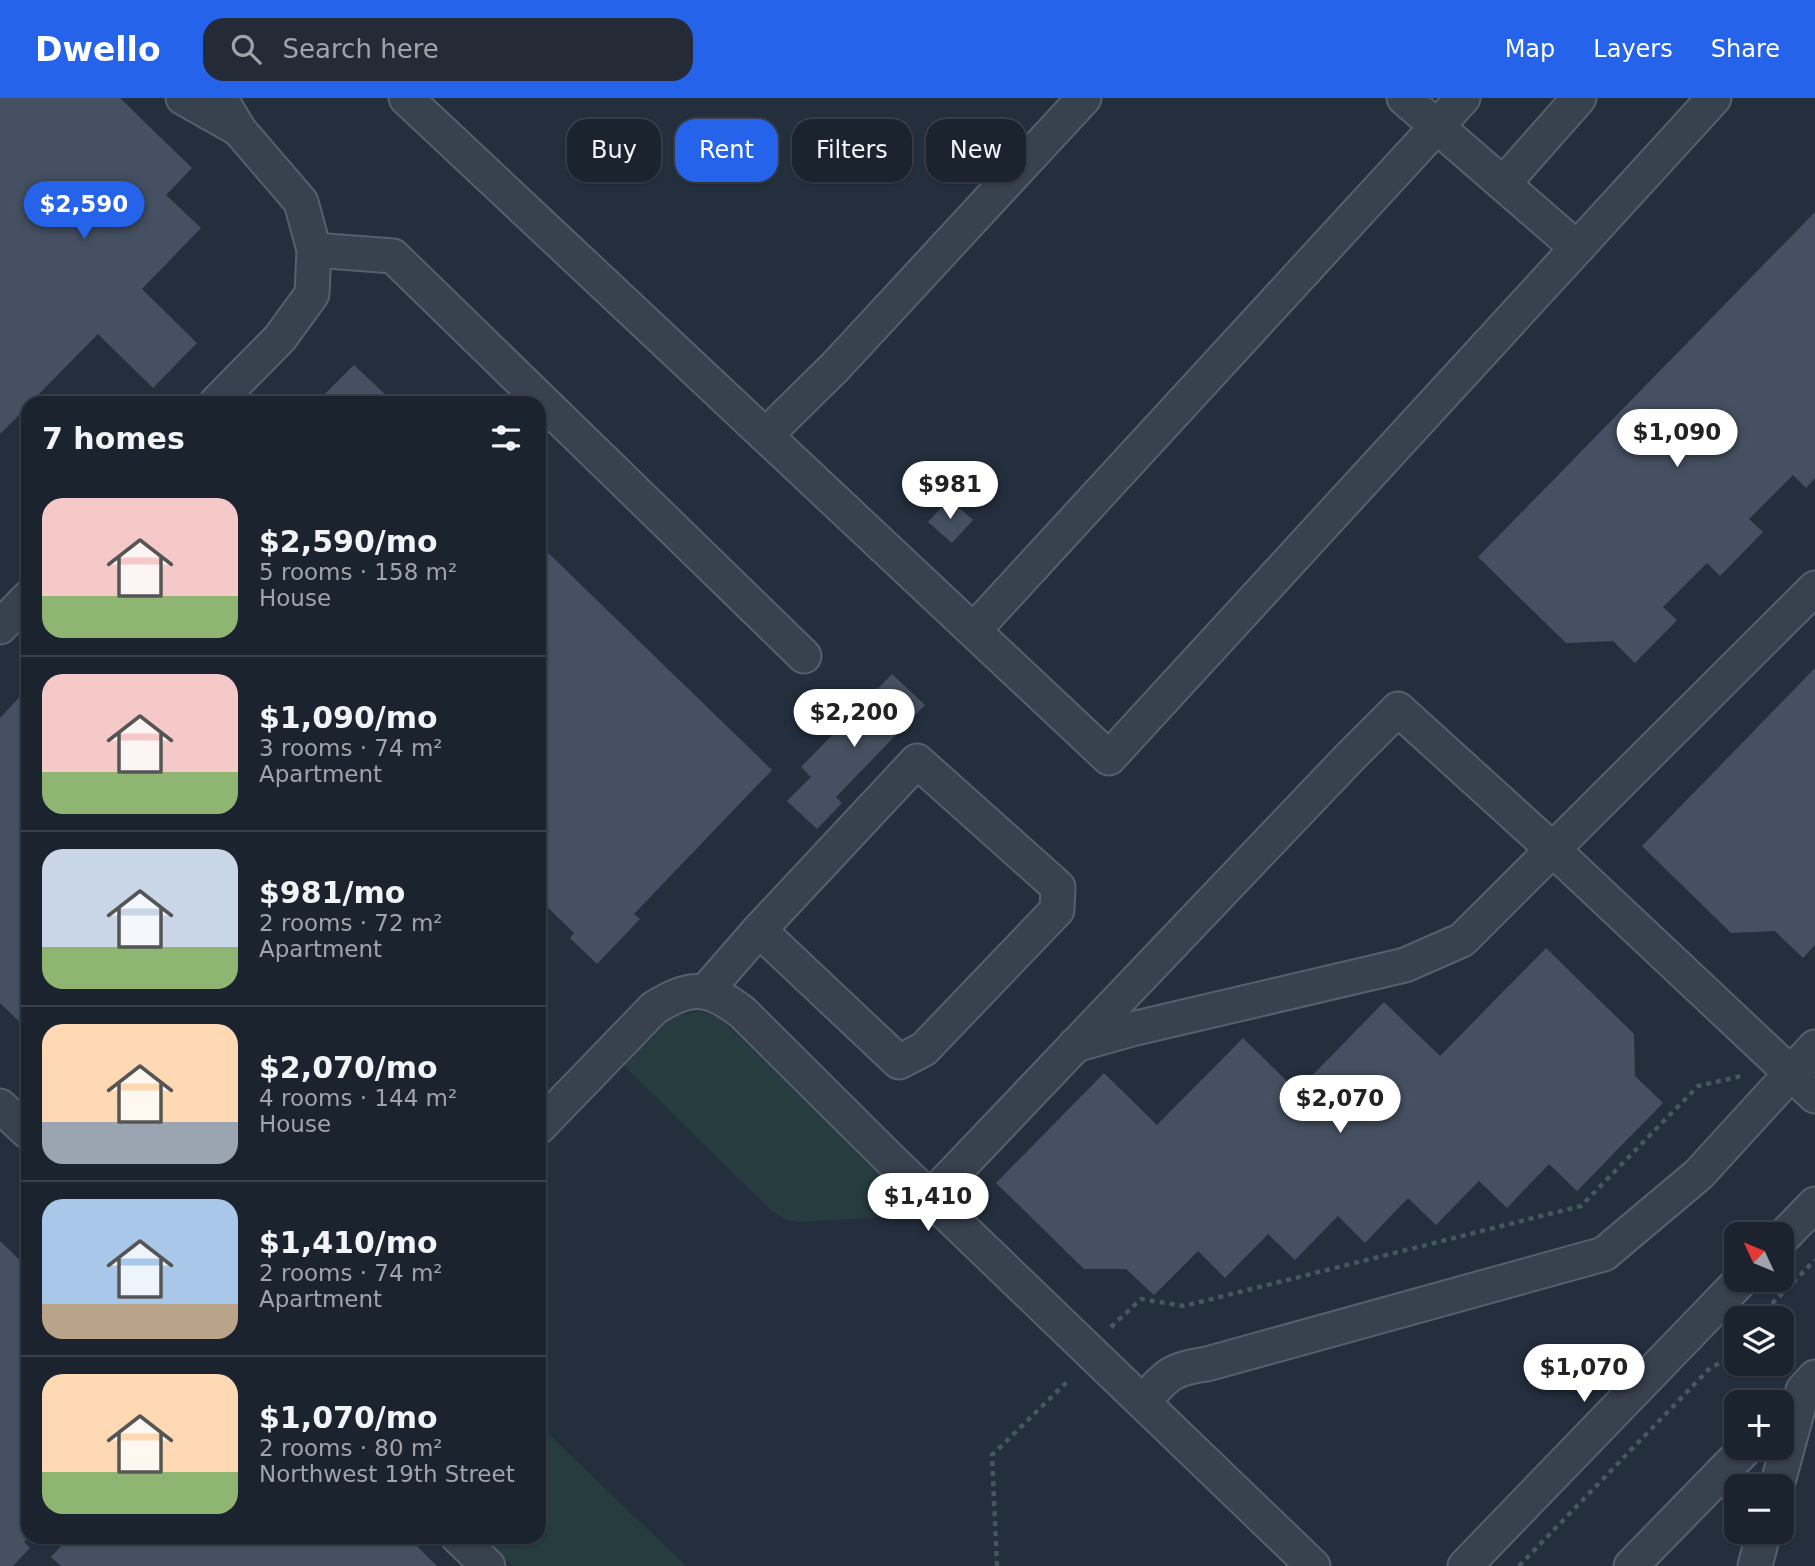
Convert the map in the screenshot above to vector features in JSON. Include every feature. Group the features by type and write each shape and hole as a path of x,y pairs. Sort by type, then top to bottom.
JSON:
{"street":[{"path":"183,98 240,131"},
{"path":"220,98 240,131 301,202 313,250 312,294 280,338 223,396"},
{"path":"407,98 1109,758 1714,98"},
{"path":"766,435 836,366 1084,98"},
{"path":"1404,98 1577,248"},
{"path":"974,631 1463,98"},
{"path":"1503,184 1579,98"},
{"path":"313,250 393,256 537,396"},
{"path":"546,405 804,656"},
{"path":"1074,1045 1405,965 1462,940 1815,588"},
{"path":"0,627 21,605"},
{"path":"930,1198 1398,709 1815,1096"},
{"path":"706,991 760,930 917,761 1058,887 1057,910 924,1049 899,1062 760,930"},
{"path":"546,1120 654,1008 671,997 688,991 706,991 722,996 742,1012 930,1198 1314,1566"},
{"path":"1143,1402 1161,1382 1179,1368 1207,1364 1604,1254 1699,1174 1815,1047"},
{"path":"0,1106 21,1126"},
{"path":"1794,1226 1815,1204"},
{"path":"1465,1566 1729,1292"},
{"path":"1780,1474 1800,1393"},
{"path":"1632,1566 1734,1460"},
{"path":"465,1544 488,1566"},
{"path":"1755,1566 1761,1544"}],"path":[{"path":"1103,1335 1141,1299 1184,1306 1581,1206 1698,1086 1746,1075"},
{"path":"1770,1306 1815,1260"},
{"path":"1519,1566 1711,1367 1724,1362"},
{"path":"997,1566 992,1455 1079,1371"}],"green space":[{"path":"700,1011 720,1018 917,1210 906,1216 800,1222 787,1220 773,1212 623,1065 667,1018"},
{"path":"546,1432 686,1566 513,1566 489,1544 546,1544"}],"building":[{"path":"0,98 120,98 192,168 166,195 201,228 142,289 197,343 153,388 98,334 37,396 21,396 21,413 0,434"},
{"path":"1815,212 1815,478 1806,488 1793,475 1749,519 1763,532 1720,576 1707,563 1663,607 1677,620 1635,663 1613,641 1566,643 1478,557"},
{"path":"354,365 387,396 323,396"},
{"path":"949,499 973,520 952,543 928,522"},
{"path":"546,551 772,770 634,914 640,919 597,964 570,938 574,933 546,906"},
{"path":"1815,668 1815,945 1803,958 1775,931 1731,933 1642,846"},
{"path":"892,674 925,705 836,797 842,803 817,829 787,801 811,777 801,767"},
{"path":"21,696 21,1023 0,1003 0,718"},
{"path":"1546,948 1634,1034 1635,1076 1663,1103 1577,1191 1549,1164 1507,1208 1479,1181 1436,1225 1408,1198 1365,1243 1338,1216 1295,1260 1268,1234 1225,1278 1198,1251 1154,1295 1126,1269 1084,1269 996,1183 1104,1073 1157,1125 1243,1038 1297,1091 1384,1002 1440,1056"},
{"path":"0,1241 21,1261 21,1544 30,1548 13,1566 0,1566"},
{"path":"63,1544 415,1544 437,1566 61,1566 51,1557"}]}
